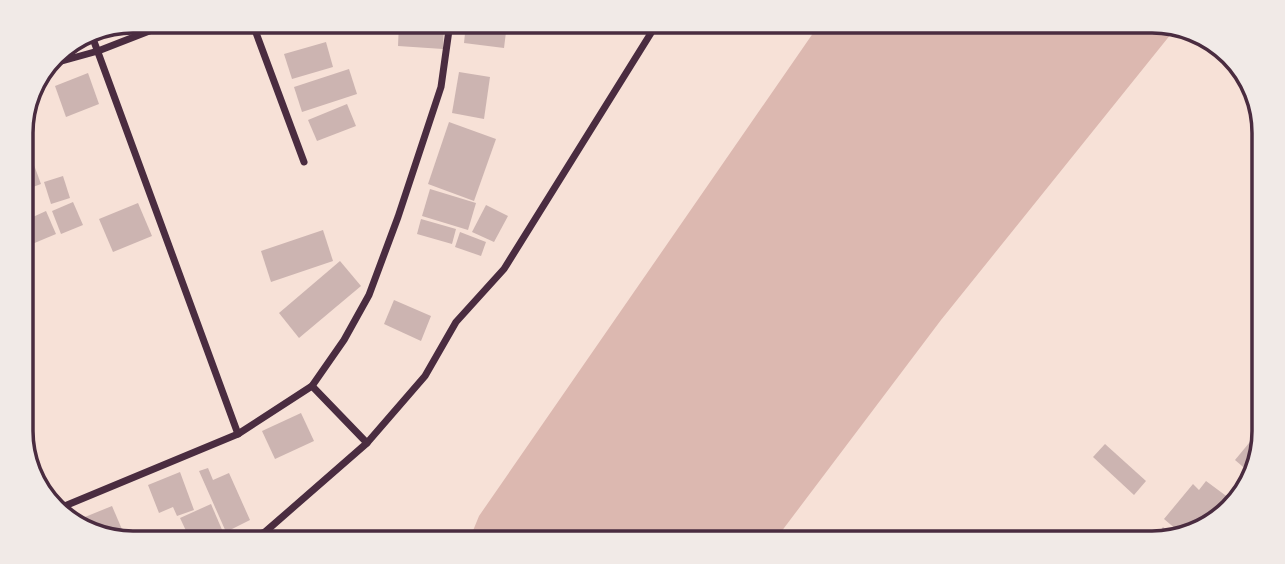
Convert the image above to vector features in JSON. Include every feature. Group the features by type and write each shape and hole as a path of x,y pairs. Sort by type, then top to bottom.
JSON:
{"street":[{"path":"65,60 98,51 144,33"},
{"path":"256,33 304,162"},
{"path":"66,505 237,434 312,386 344,340 369,295 441,87 449,33"},
{"path":"266,531 367,443 425,376 456,322 504,269 651,33"},
{"path":"94,41 237,434"},
{"path":"312,386 367,443"}],"shaded area":[{"path":"813,33 1170,35 941,320 782,531 473,531 479,516"}],"building":[{"path":"399,33 444,33 443,49 398,46"},
{"path":"465,33 506,33 504,48 464,43"},
{"path":"326,42 333,67 292,79 284,54"},
{"path":"349,69 357,94 302,112 294,87"},
{"path":"459,72 490,77 484,119 452,113"},
{"path":"88,73 99,104 66,117 55,86"},
{"path":"347,104 356,126 317,141 308,120"},
{"path":"449,122 496,139 474,201 428,184"},
{"path":"33,162 41,184 33,187"},
{"path":"63,176 70,198 51,204 44,182"},
{"path":"430,189 476,203 468,230 422,216"},
{"path":"73,202 83,225 61,234 52,211"},
{"path":"138,203 152,236 113,252 99,219"},
{"path":"486,205 508,216 494,242 472,232"},
{"path":"46,211 56,234 33,244 33,217"},
{"path":"421,219 456,229 452,244 417,234"},
{"path":"323,230 333,261 271,282 261,251"},
{"path":"460,232 486,242 481,256 455,247"},
{"path":"340,261 361,286 299,338 279,313"},
{"path":"394,300 431,316 421,341 384,324"},
{"path":"301,413 314,441 275,459 262,431"},
{"path":"1251,441 1244,468 1235,460"},
{"path":"1105,444 1146,481 1134,495 1093,457"},
{"path":"208,468 213,480 229,473 250,520 226,531 199,471"},
{"path":"180,472 194,510 177,516 173,507 159,513 148,485"},
{"path":"1206,481 1227,497 1208,514 1184,525 1175,528 1164,519 1193,484 1199,490"},
{"path":"211,504 223,531 186,531 180,518"},
{"path":"112,506 122,530 113,529 84,517"}]}
